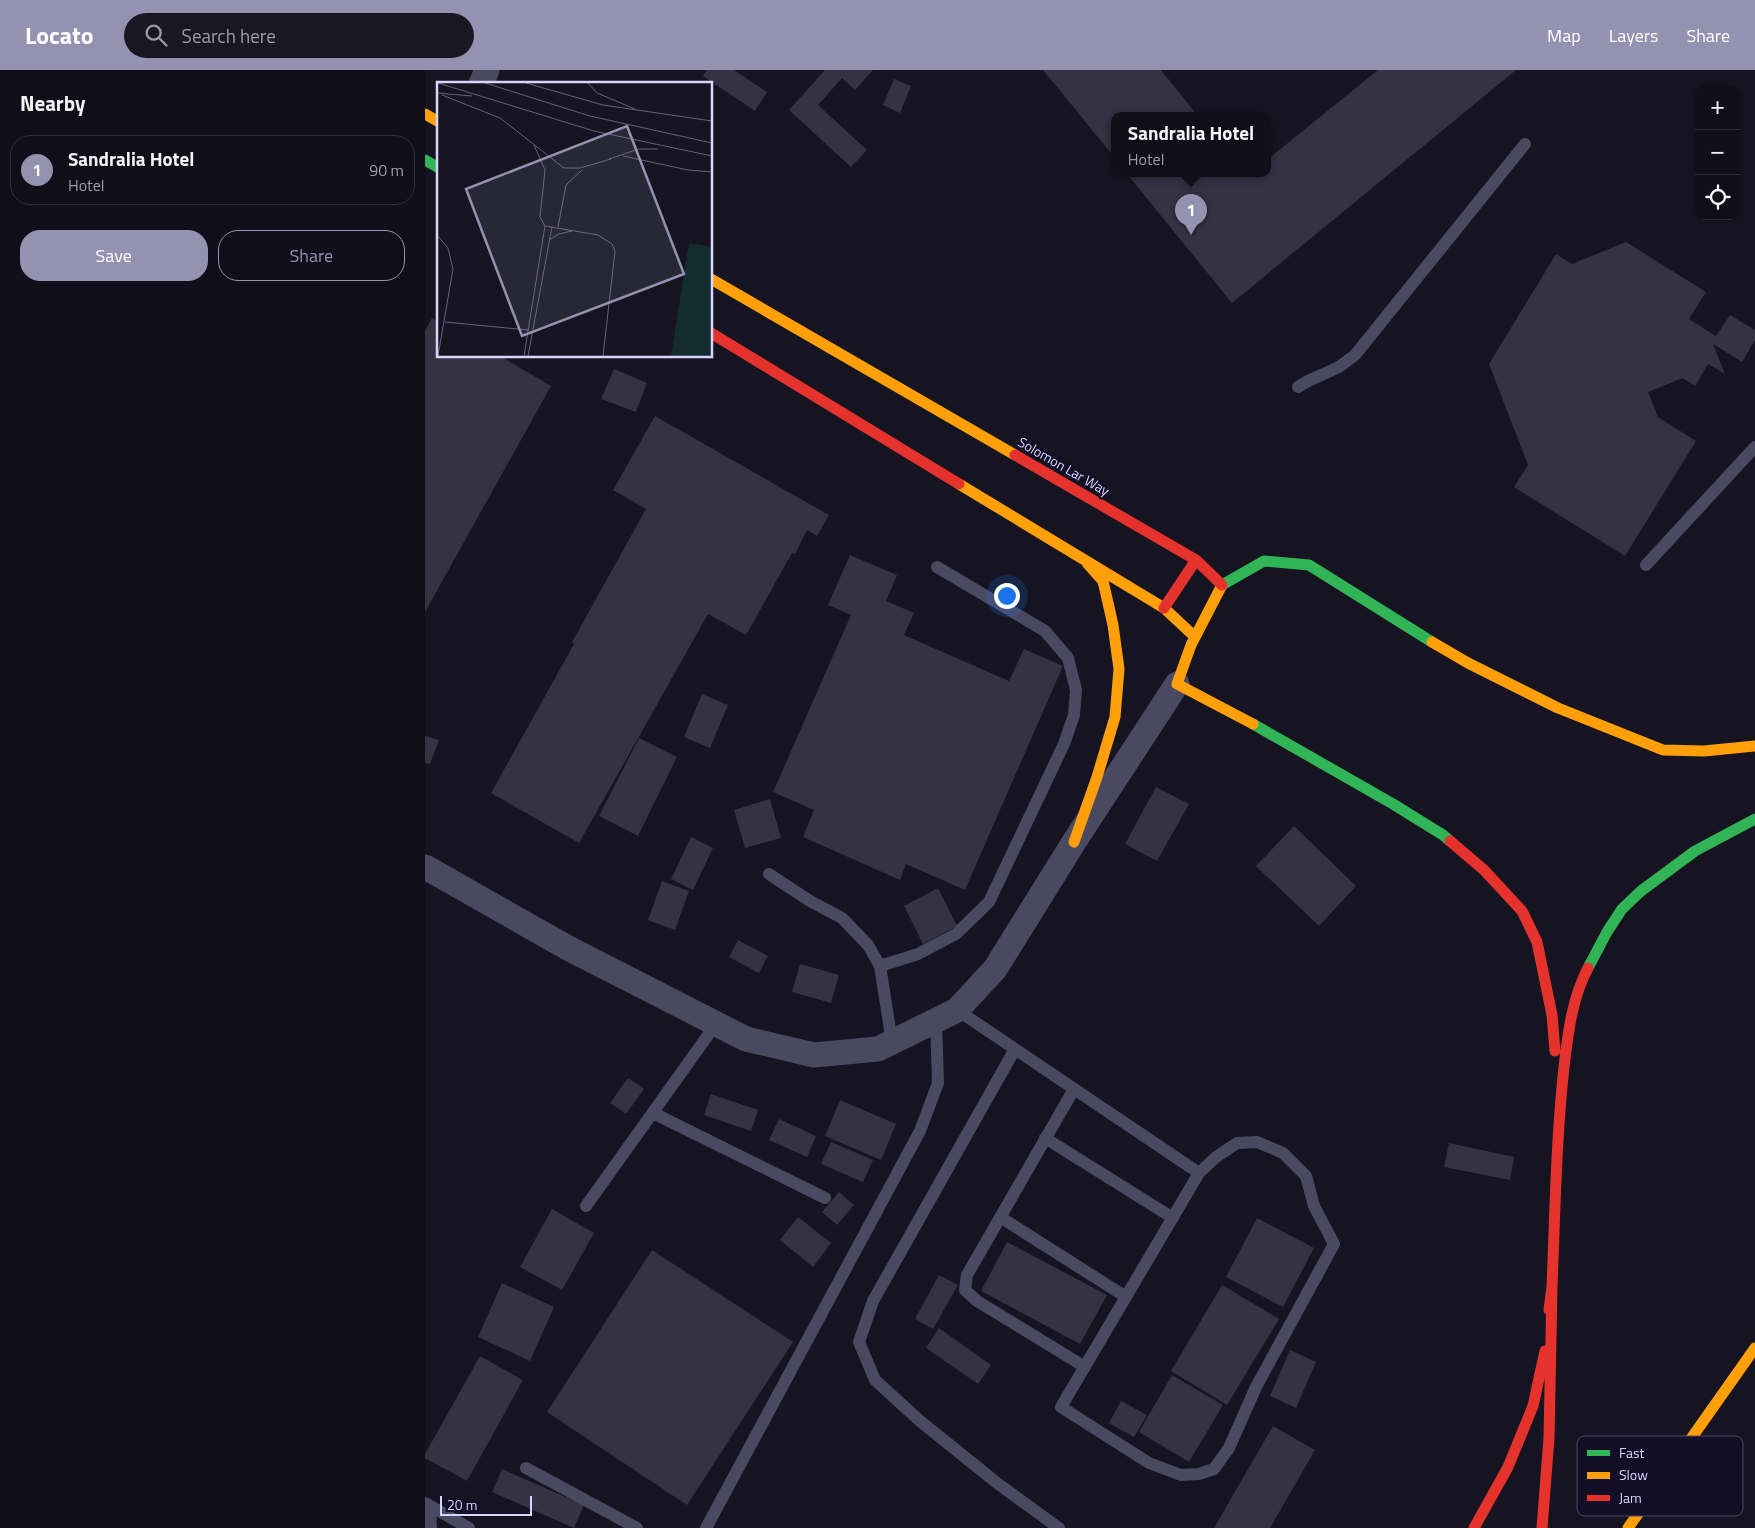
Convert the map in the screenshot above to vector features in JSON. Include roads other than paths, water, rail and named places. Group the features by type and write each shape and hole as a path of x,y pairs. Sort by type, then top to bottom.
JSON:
{"main road":[{"path":"425,114 437,121"},
{"path":"425,160 437,167"},
{"name":"Solomon Lar Way","path":"713,280 1196,560 1222,585"},
{"path":"713,334 1164,608 1195,636"},
{"path":"1074,842 1097,777 1115,717 1119,669 1113,625 1103,581 1083,558"},
{"path":"1164,608 1196,560"},
{"path":"1559,1111 1552,1015 1537,942 1523,911 1484,870 1443,835 1284,741 1177,684 1185,658 1195,636 1222,585 1264,561 1309,565 1401,624 1468,663 1558,708 1663,750 1704,751 1755,746"},
{"path":"1542,1528 1551,1428 1552,1287 1559,1111 1569,1026 1580,983 1607,932 1622,909 1695,851 1755,819"},
{"path":"1474,1528 1508,1467 1533,1406 1545,1352 1552,1287"},
{"path":"1693,1436 1755,1348"},
{"path":"1629,1528 1637,1516"}],"street":[{"path":"482,82 487,70"},
{"path":"425,866 568,948 746,1039 814,1055 878,1049 946,1015 995,969 1074,842 1177,684"}],"lane":[{"path":"1298,388 1308,381 1339,367 1355,355 1525,144"},
{"path":"1646,565 1755,447"},
{"path":"880,966 918,954 956,934 989,902 1064,744 1073,716 1076,690 1068,658 1045,632 937,567"},
{"path":"769,874 810,901 842,918 868,945 880,966 892,1042"},
{"path":"706,1528 921,1131 938,1083 946,1015 1015,1049 1199,1173"},
{"path":"586,1206 716,1024"},
{"path":"1015,1049 873,1301 859,1342 875,1380 997,1484 1059,1528"},
{"path":"1074,1089 967,1274 965,1290 977,1301 1085,1367"},
{"path":"653,1113 825,1198"},
{"path":"1045,1138 1173,1218"},
{"path":"1257,1142 1283,1153 1306,1176 1314,1206 1334,1244 1256,1387 1229,1448 1213,1469 1199,1474 1181,1475 1149,1462 1061,1407 1199,1173 1216,1156 1237,1143 1257,1142"},
{"path":"1000,1217 1126,1297"},
{"path":"526,1468 637,1528"},
{"path":"427,1505 431,1528"},
{"path":"427,1505 469,1528"}],"place":[{"name":"Sandralia Hotel","path":"1191,235"}]}
